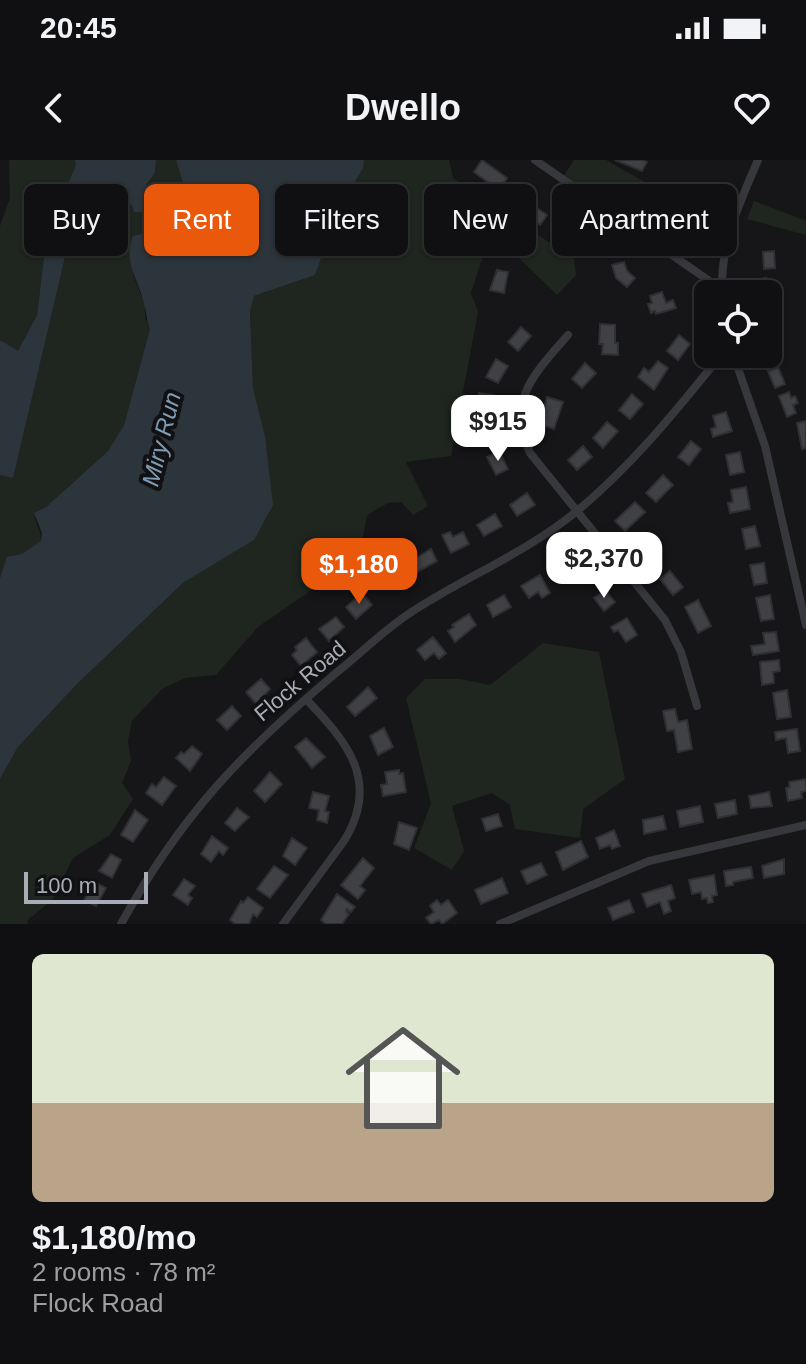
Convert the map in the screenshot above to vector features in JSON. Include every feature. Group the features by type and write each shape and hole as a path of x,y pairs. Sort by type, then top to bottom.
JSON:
{"street":[{"path":"535,160 705,280"},
{"path":"723,280 728,235 758,160"},
{"path":"568,335 529,382 524,394 520,417 525,442 530,453 665,620 681,652 697,706"},
{"name":"Flock Road","path":"121,924 155,865 200,803 244,754 404,617 450,588 518,552 577,511 641,452 711,368"},
{"path":"738,368 765,446 806,625"},
{"path":"795,576 806,574"},
{"path":"283,924 344,841 360,805 359,776 350,752 306,699"},
{"path":"500,924 649,861 806,825"}],"shaded area":[{"path":"9,160 75,160 68,184 24,184 24,256 44,256 37,315 18,352 0,340 0,226 10,198"},
{"path":"156,160 176,160 183,184 147,184 155,173"},
{"path":"364,160 449,160 453,178 462,184 424,184 424,256 483,256 471,293 478,312 451,456 406,462 428,506 413,515 401,502 388,503 367,515 362,542 372,574 362,581 349,564 258,627 216,675 185,678 162,689 132,721 128,741 131,761 122,783 133,799 110,835 73,858 53,899 27,924 0,924 0,779 18,747 76,685 183,583 254,540 265,436 253,388 250,312 254,296 315,275 322,256 408,256 408,184 354,184 363,169"},
{"path":"574,160 606,160 649,184 558,184"},
{"path":"144,199 144,233 133,236 133,275 145,305 145,317 150,329 124,425 108,451 46,507 34,513 41,541 5,568 0,578 0,475 13,477 65,256 128,256 128,204"},
{"path":"754,201 806,221 806,235 747,219"},
{"path":"536,234 552,244 552,256 574,259 576,275 557,295 517,256 536,256"},
{"path":"543,643 599,652 625,779 583,809 580,838 515,829 510,805 492,793 452,806 464,851 452,870 414,848 431,803 406,698 425,679 460,679 490,685"}],"water":[{"path":"75,160 156,160 155,173 144,184 144,211 134,212 128,204 128,184 68,184"},
{"name":"Miry Run","path":"176,160 364,160 363,169 354,184 275,184 275,256 322,256 315,275 254,296 250,312 253,388 265,436 273,505 254,540 183,583 76,685 18,747 0,779 0,578 7,557 22,554 41,541 42,533 34,513 46,507 108,451 124,425 150,329 130,262 133,236 144,233 144,256 259,256 259,184 183,184"},
{"path":"44,256 65,256 13,478 0,475 0,340 18,351 37,315"}],"building":[{"path":"482,160 507,178 503,184 491,184 474,172"},
{"path":"615,160 642,160 647,162 642,171"},
{"path":"536,207 547,215 540,225 536,221"},
{"path":"774,251 775,268 764,269 763,252"},
{"path":"624,262 627,271 635,278 627,287 616,278 612,265"},
{"path":"497,270 508,272 504,293 490,290"},
{"path":"662,292 666,303 673,300 676,308 651,313 648,304 652,303 650,296"},
{"path":"600,324 615,325 618,355 602,354"},
{"path":"521,327 531,336 518,351 508,342"},
{"path":"679,335 690,344 678,360 667,351"},
{"path":"496,359 508,366 498,383 486,377"},
{"path":"658,361 668,368 654,390 638,377 644,368 649,372"},
{"path":"585,363 596,373 582,388 572,379"},
{"path":"778,368 785,384 775,388 768,371"},
{"path":"789,392 798,403 793,405 796,413 787,417 779,396"},
{"path":"479,393 494,395 492,423 477,422"},
{"path":"632,394 643,404 630,419 619,410"},
{"path":"547,397 563,402 554,429 542,425"},
{"path":"726,412 732,431 713,437 711,429 716,427 713,416"},
{"path":"806,421 806,448 802,449 797,423"},
{"path":"607,422 618,431 603,448 593,438"},
{"path":"691,441 701,449 689,465 678,457"},
{"path":"583,446 592,457 577,470 568,460"},
{"path":"499,451 508,469 496,475 487,457"},
{"path":"740,452 744,472 730,475 726,455"},
{"path":"663,475 673,485 656,502 646,493"},
{"path":"746,487 750,509 730,513 728,503 733,502 731,490"},
{"path":"527,493 535,505 517,516 510,505"},
{"path":"635,502 645,512 625,531 615,521"},
{"path":"495,514 502,526 484,536 477,525"},
{"path":"755,526 760,546 746,549 742,529"},
{"path":"450,532 453,537 463,532 469,544 451,553 442,535"},
{"path":"648,541 660,558 650,566 638,549"},
{"path":"431,549 437,561 417,572 411,561"},
{"path":"578,556 591,572 580,581 567,565"},
{"path":"400,562 406,579 388,586 383,574 393,571 391,565"},
{"path":"764,563 767,583 754,585 750,565"},
{"path":"670,571 683,587 673,595 660,579"},
{"path":"540,575 550,593 542,598 538,592 529,598 521,586"},
{"path":"605,590 615,602 604,611 594,598"},
{"path":"362,593 372,605 356,619 346,607"},
{"path":"504,595 511,607 493,617 487,605"},
{"path":"770,595 774,619 761,621 756,598"},
{"path":"698,600 711,626 698,633 685,607"},
{"path":"469,614 476,625 455,642 448,631"},
{"path":"336,617 344,627 329,641 319,629"},
{"path":"627,618 637,635 626,642 618,630 614,632 611,627"},
{"path":"776,632 779,651 753,655 751,646 765,644 763,633"},
{"path":"433,637 446,653 439,659 434,653 425,660 417,650"},
{"path":"306,638 317,652 301,666 292,655 297,650 295,647"},
{"path":"779,660 780,671 773,672 774,683 762,685 760,662"},
{"path":"261,679 270,689 256,704 246,692"},
{"path":"368,687 377,698 355,716 347,707"},
{"path":"787,690 791,717 777,719 773,693"},
{"path":"232,706 241,716 227,730 217,720"},
{"path":"675,709 678,722 687,720 692,749 678,752 674,730 667,731 663,711"},
{"path":"384,728 393,747 378,755 370,736"},
{"path":"797,729 800,751 788,753 786,738 776,740 775,732"},
{"path":"306,738 325,757 312,768 295,747"},
{"path":"192,746 202,754 190,771 176,758"},
{"path":"399,770 399,774 403,773 406,792 383,796 381,785 387,784 385,772"},
{"path":"270,772 282,784 265,802 254,791"},
{"path":"164,777 176,786 162,805 146,793 152,784 156,787"},
{"path":"806,779 806,791 801,792 802,798 788,801 786,788 790,787 789,782"},
{"path":"313,792 329,796 325,811 329,812 327,823 317,820 319,810 309,808"},
{"path":"769,792 772,806 751,808 749,796"},
{"path":"735,800 737,814 718,818 715,804"},
{"path":"700,806 703,822 680,827 677,811"},
{"path":"237,808 249,817 235,831 225,823"},
{"path":"135,810 148,820 133,842 121,835"},
{"path":"498,814 502,826 486,831 482,819"},
{"path":"663,816 666,829 644,834 643,820"},
{"path":"399,822 417,828 409,850 394,844"},
{"path":"614,830 620,846 612,849 610,845 600,849 596,838"},
{"path":"212,836 228,848 223,855 219,851 211,862 201,854"},
{"path":"292,838 307,848 295,865 283,856"},
{"path":"581,841 588,857 563,870 556,852"},
{"path":"111,854 121,860 112,878 99,871"},
{"path":"363,858 374,868 360,886 365,890 358,899 341,885"},
{"path":"784,859 784,874 764,878 762,866"},
{"path":"541,863 547,875 527,884 521,871"},
{"path":"274,866 288,875 270,898 257,889"},
{"path":"751,867 753,878 726,886 724,871"},
{"path":"714,875 717,895 712,896 713,902 702,899 701,892 692,894 689,880"},
{"path":"502,878 508,893 481,904 475,890"},
{"path":"184,879 195,886 188,895 192,898 188,905 173,895"},
{"path":"94,882 106,888 96,906 84,900"},
{"path":"671,885 675,898 668,901 671,911 664,914 660,902 647,907 642,894"},
{"path":"337,894 355,907 351,912 347,909 349,914 342,924 326,924 321,920"},
{"path":"248,897 263,908 257,917 253,914 249,924 235,924 230,920 241,901 243,903"},
{"path":"437,900 441,905 448,900 457,913 442,924 439,920 431,924 426,918 434,912 430,906"},
{"path":"629,900 634,912 613,920 608,908"}]}
